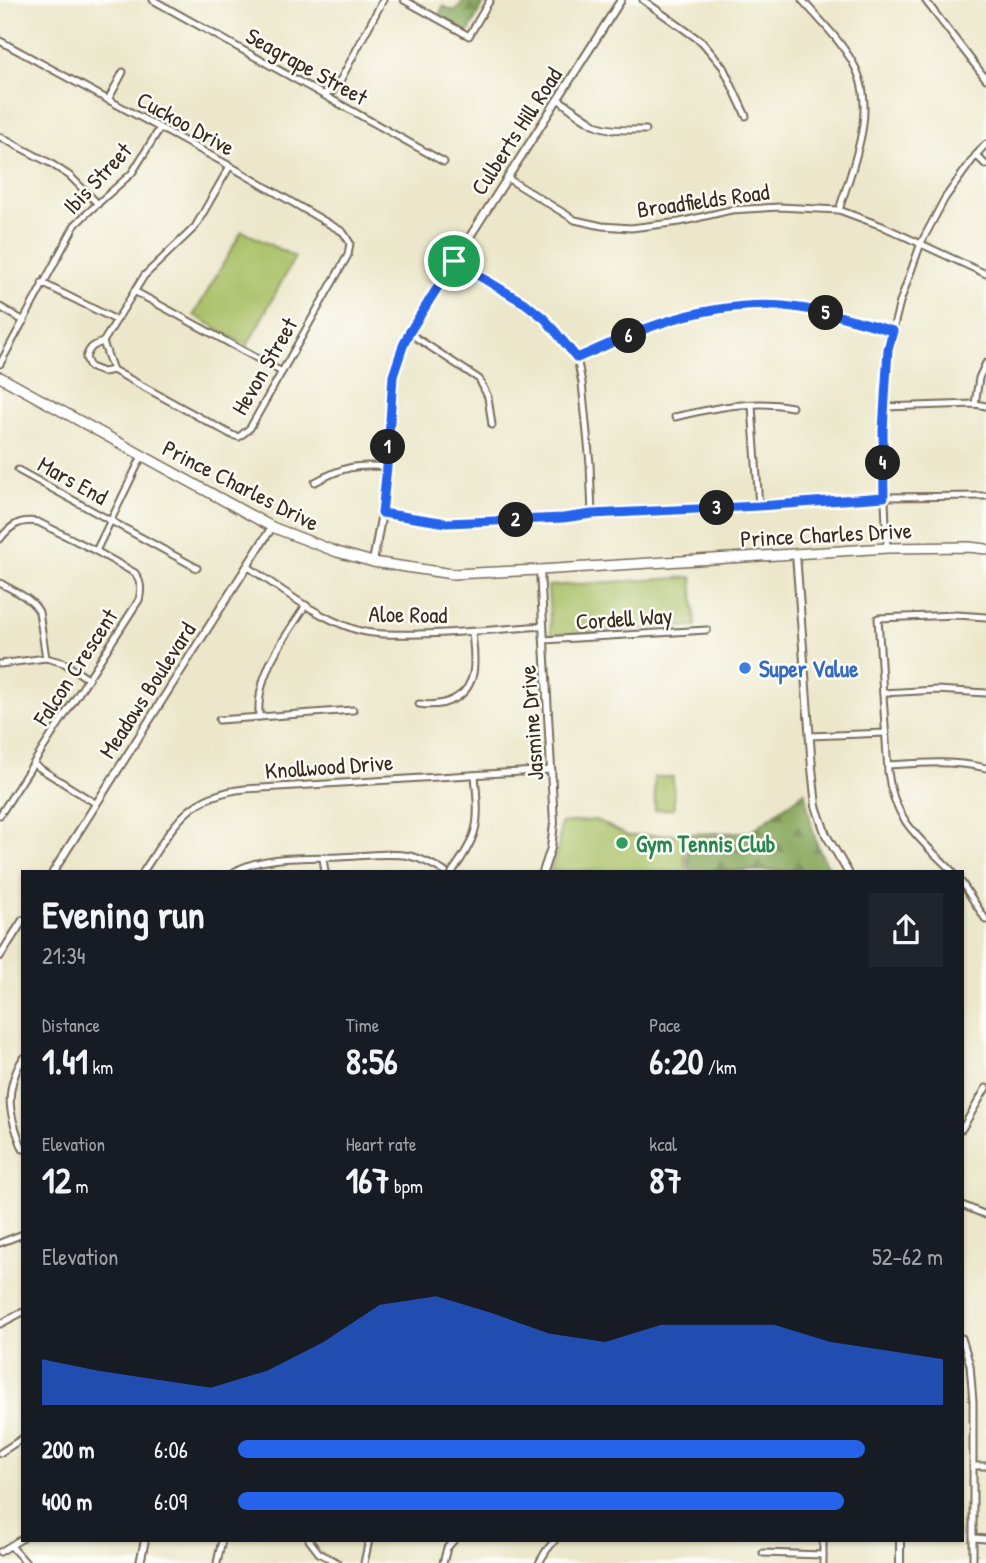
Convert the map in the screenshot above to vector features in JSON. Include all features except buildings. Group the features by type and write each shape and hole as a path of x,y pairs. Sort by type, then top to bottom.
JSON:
{"highway":[{"name":"Prince Charles Drive","path":"0,377 272,527 337,552 373,562 452,573 887,548 986,549"}],"street":[{"name":"Seagrape Street","path":"153,0 444,162"},
{"path":"323,94 333,91 341,79 383,0"},
{"path":"404,0 469,36 490,0"},
{"name":"Culberts Hill Road","path":"373,562 387,467 393,376 403,346 454,261 621,0"},
{"path":"643,0 702,42 723,67 746,116"},
{"path":"802,0 839,43 862,82 863,122 839,210"},
{"path":"925,0 986,79"},
{"name":"Cuckoo Drive","path":"0,41 230,166 343,232 350,243"},
{"path":"108,100 123,72"},
{"path":"558,99 598,126 613,130 646,130"},
{"name":"Ibis Street","path":"0,363 75,225 132,173 160,128"},
{"path":"0,137 70,176 98,204"},
{"path":"887,548 883,431 888,349 900,302 921,243 945,198 986,144"},
{"path":"976,155 986,166"},
{"path":"113,370 103,342 144,276 195,228 230,166"},
{"name":"Broadfields Road","path":"507,178 575,220 603,226 631,228 680,222 731,210 779,207 839,210 882,226 986,274"},
{"name":"Hevon Street","path":"103,342 91,347 86,358 90,367 103,372 113,370 239,437 250,428 348,255 350,243"},
{"path":"454,261 526,304 545,319 577,358 590,464 592,514"},
{"path":"42,283 116,320"},
{"path":"134,291 282,372"},
{"path":"577,358 656,325 691,314 737,307 782,306 820,311 893,331"},
{"path":"0,307 24,321"},
{"path":"409,333 479,379 488,397 492,425"},
{"path":"975,404 979,378 986,363"},
{"path":"675,417 734,405 774,404 792,408"},
{"path":"884,407 975,404 986,406"},
{"path":"752,406 759,506"},
{"path":"96,551 142,456"},
{"path":"315,482 338,470 364,465 387,467"},
{"name":"Mars End","path":"18,470 197,568"},
{"path":"382,513 447,523 884,497 986,496"},
{"name":"Falcon Crescent","path":"0,539 10,527 19,522 38,523 135,573 141,586 139,600 0,815"},
{"name":"Meadows Boulevard","path":"54,870 272,527"},
{"path":"796,554 813,781 818,815 831,845 847,870"},
{"name":"Aloe Road","path":"247,566 306,606 346,626 375,634 472,632 543,626"},
{"name":"Jasmine Drive","path":"540,570 554,833 544,870"},
{"path":"0,583 36,606 41,619 46,658"},
{"path":"258,717 260,690 265,672 306,606"},
{"path":"951,870 913,831 899,812 892,793 878,618 957,615 986,617"},
{"name":"Cordell Way","path":"544,640 707,630"},
{"path":"419,704 442,704 454,700 467,690 472,681 475,663 472,632"},
{"path":"0,664 46,658 64,663 88,679"},
{"path":"883,693 937,690 986,693"},
{"path":"219,720 353,710"},
{"path":"810,736 886,733"},
{"path":"888,765 945,762 986,768"},
{"path":"33,764 95,803"},
{"name":"Knollwood Drive","path":"144,870 185,812 200,801 218,794 245,789 552,770"},
{"path":"453,870 476,830 478,820 475,775"},
{"path":"238,870 262,862 403,855 424,860 442,870"},
{"path":"323,858 325,870"},
{"path":"964,886 986,920"},
{"path":"0,956 21,923"},
{"path":"21,1062 12,1080 9,1097 13,1124 21,1144"},
{"path":"964,1126 986,1088"},
{"path":"964,1206 986,1215"},
{"path":"0,1243 21,1235"},
{"path":"0,1324 21,1313"},
{"path":"964,1343 972,1380 973,1563"},
{"path":"0,1453 21,1439"},
{"path":"974,1466 986,1466"},
{"path":"974,1538 986,1539"},
{"path":"0,1552 21,1539"},
{"path":"140,1563 145,1542"},
{"path":"217,1563 222,1542"},
{"path":"311,1542 319,1553 338,1563"},
{"path":"364,1563 369,1542"},
{"path":"443,1563 447,1548 452,1542"},
{"path":"539,1563 553,1542"},
{"path":"823,1542 823,1563"},
{"path":"900,1542 901,1563"},
{"path":"11,1546 26,1563"},
{"path":"763,1553 823,1555"}],"green space":[{"path":"464,0 485,0 468,33 439,15 443,6 454,11"},
{"path":"242,231 295,257 247,346 194,315"},
{"path":"692,577 696,626 551,635 548,586"},
{"path":"654,777 673,777 674,809 655,810"},
{"path":"805,792 817,844 831,870 689,870 687,834 750,832"},
{"name":"Gym Tennis Club","path":"596,820 628,836 684,834 686,870 550,870 558,849 561,823"}],"place":[{"name":"Super Value","path":"745,668"},
{"name":"Gym Tennis Club","path":"622,843"}],"route":[{"path":"454,261 526,304 545,319 577,358 656,325 691,314 737,307 782,306 820,311 893,331 888,349 883,431 884,497 447,523 382,513 393,376 409,333 454,261"}]}
